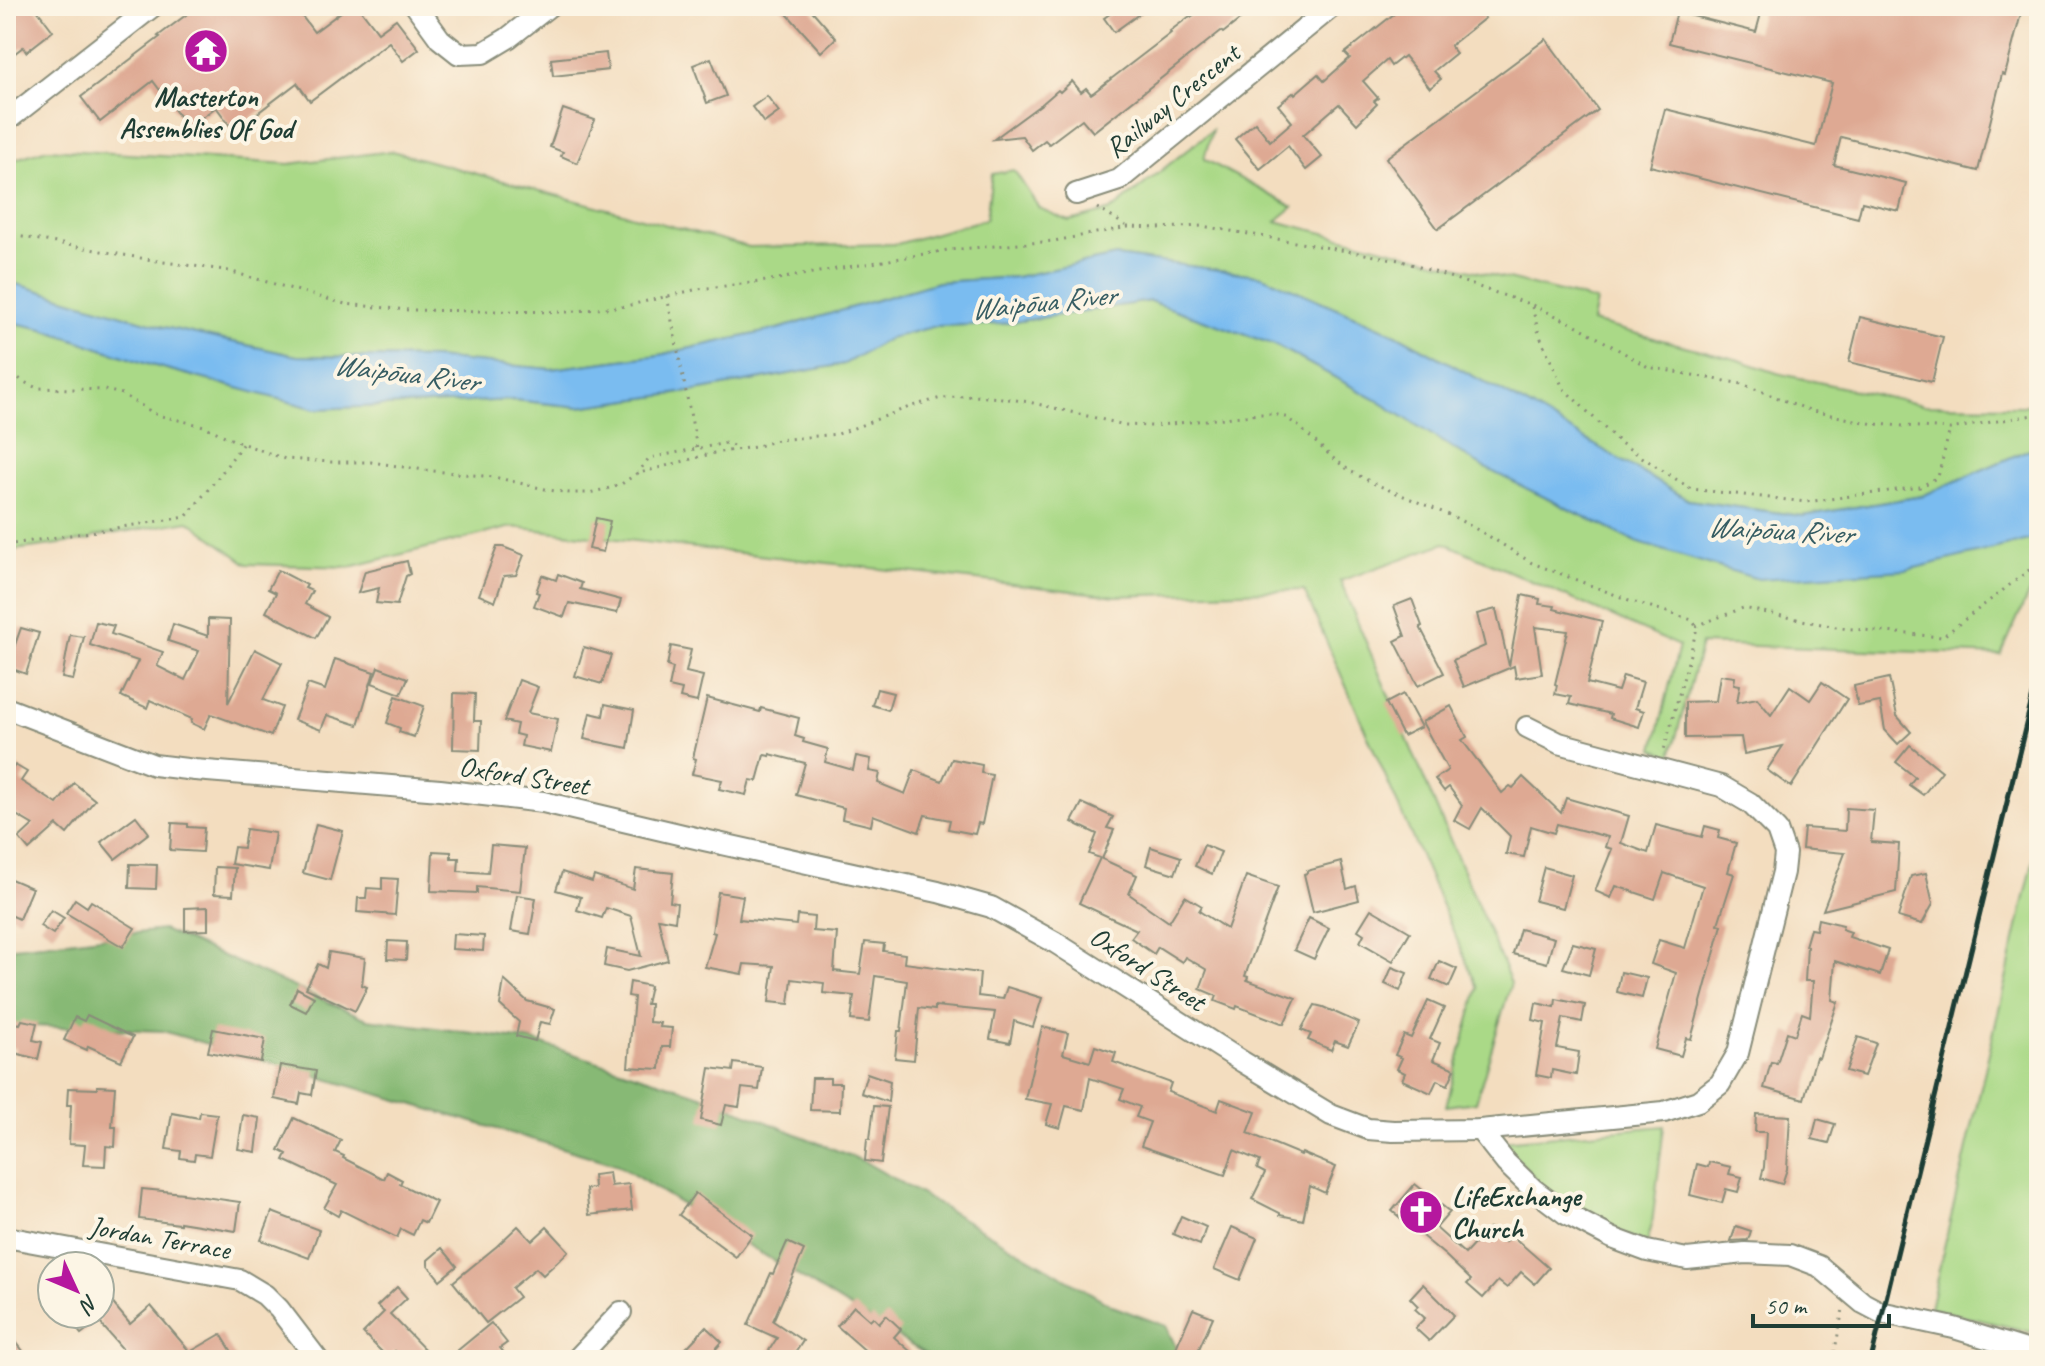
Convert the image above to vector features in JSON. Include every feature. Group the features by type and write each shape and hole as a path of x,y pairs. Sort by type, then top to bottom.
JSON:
{"street":[{"path":"6,121 153,6"},
{"path":"416,6 440,39 459,54 483,53 549,6"},
{"name":"Railway Crescent","path":"1076,194 1119,180 1333,6"},
{"name":"Oxford Street","path":"6,708 154,765 543,802 991,907 1056,943 1331,1115 1368,1129 1480,1130 1664,1112 1698,1101 1720,1084 1738,1053 1783,872 1785,853 1777,830 1750,803 1721,786 1559,743 1527,727"},
{"path":"1480,1130 1506,1163 1533,1189 1566,1214 1612,1238 1647,1251 1687,1259 1745,1253 1790,1255 1819,1266 1863,1303 1880,1312 1954,1328 2039,1354"},
{"name":"Jordan Terrace","path":"6,1237 240,1280 265,1295 279,1309 318,1360"},
{"path":"576,1360 621,1312"}],"path":[{"path":"1076,194 1128,227"},
{"path":"6,234 225,270 345,304 408,310 567,312 626,306 698,289 760,282 948,250 1054,241 1128,227 1202,226 1399,260 1532,305 1576,325 1648,367 1742,384 1812,411 1874,424 1950,429 2039,414"},
{"path":"667,296 697,448"},
{"path":"1532,305 1539,334 1563,388 1619,442 1691,489 1806,502 1920,487 1938,477 1950,429"},
{"path":"6,369 37,388 105,390 122,394 157,415 204,426 285,459 371,462 494,477 570,493 589,493 620,485 636,474 649,458 726,443 742,449"},
{"path":"636,474 777,440 838,434 941,398 973,396 1029,402 1125,425 1152,426 1260,414 1285,417 1350,471 1454,517 1532,563 1692,620 1696,632 1659,770"},
{"path":"6,545 186,517 243,443"},
{"path":"1696,626 1743,608 1841,628 1942,637 2037,564"},
{"path":"1833,1360 1844,1287"}],"green space":[{"path":"1212,130 1204,159 1293,207 1276,221 1596,301 1592,322 1739,360 1777,373 1922,405 2022,406 2039,402 2039,445 1922,496 1801,516 1688,500 1541,413 1396,334 1263,276 1116,256 1016,277 938,282 778,329 659,355 551,369 434,358 297,356 164,327 6,281 6,162 47,149 289,164 392,151 749,247 897,244 986,219 992,174 1014,170 1039,208 1069,221 1112,210"},
{"path":"1150,301 1275,345 1375,399 1483,467 1636,542 2029,540 2039,533 2039,570 2001,655 1701,644 1671,756 1654,749 1679,646 1445,543 1340,581 1511,983 1476,1102 1446,1106 1478,988 1304,590 1116,596 512,527 350,567 247,564 189,521 90,540 6,551 6,321 43,329 144,363 316,409 514,400 579,407 696,391 844,364 890,338 936,326 1001,324"},
{"path":"2039,836 2039,1334 1930,1308"},
{"path":"163,930 367,1019 533,1041 698,1094 863,1161 1115,1307 1166,1326 1182,1360 935,1360 616,1164 163,1031 6,1025 6,948"},
{"path":"1664,1126 1647,1244 1595,1221 1546,1190 1501,1141"}],"water":[{"name":"Waipōua River","path":"1116,256 1263,276 1396,334 1541,413 1688,500 1802,516 1922,496 2039,445 2039,533 2029,540 1907,570 1758,579 1636,542 1483,467 1375,399 1275,345 1150,301 1001,324 936,326 890,338 844,364 696,391 579,407 514,400 316,409 144,363 43,329 6,321 6,281 164,327 297,356 434,358 551,369 659,355 778,329 938,282 1016,277"}],"building":[{"path":"6,6 34,6 53,31 26,52 23,47 6,60"},
{"path":"198,6 294,6 314,32 349,6 358,6 378,32 396,19 419,49 403,61 389,42 310,101 297,83 234,131 216,107 188,128 153,81 100,122 81,97"},
{"path":"780,6 808,6 836,38 821,52"},
{"path":"1121,6 1150,6 1114,32 1104,18"},
{"path":"1205,6 1257,6 1093,132 1082,119 1049,144 1045,140 1032,150 1022,136 994,139 1072,81 1081,92 1086,88 1091,94"},
{"path":"1404,6 1475,6 1485,18 1450,46 1456,53 1434,71 1441,79 1430,88 1404,56 1391,66 1387,60 1363,81 1378,98 1374,101 1377,104 1357,124 1339,104 1303,135 1322,157 1306,170 1288,146 1260,169 1235,139 1255,122 1270,141 1292,122 1278,105 1318,74 1324,81 1350,58 1345,53"},
{"path":"1763,6 2023,6 1978,171 1841,137 1834,165 1906,183 1899,211 1862,202 1858,218 1650,166 1665,109 1816,146 1832,83 1669,43 1677,12 1756,32"},
{"path":"1546,39 1598,110 1438,229 1386,158"},
{"path":"606,53 608,70 553,76 551,59"},
{"path":"711,58 726,96 707,103 693,65"},
{"path":"767,96 779,112 764,123 752,107"},
{"path":"563,109 595,120 577,163 550,147"},
{"path":"1860,317 1943,337 1932,382 1849,362"},
{"path":"596,518 610,521 603,552 589,549"},
{"path":"497,547 524,555 516,575 504,576 495,602 479,595"},
{"path":"407,561 410,574 406,576 397,605 376,603 379,588 358,593 365,571"},
{"path":"278,570 307,585 305,588 312,591 305,604 328,617 316,638 266,612 276,593 268,589"},
{"path":"558,574 582,583 580,589 621,600 617,613 569,603 564,617 534,606 542,575 556,580"},
{"path":"1522,595 1540,599 1539,604 1555,606 1554,609 1602,621 1587,683 1618,691 1623,676 1643,682 1635,708 1644,711 1639,727 1610,718 1611,714 1569,704 1571,697 1555,694 1568,631 1535,627 1542,674 1516,678 1514,666 1464,687 1453,660 1485,646 1477,614 1496,609 1509,666"},
{"path":"1412,599 1420,627 1444,673 1418,686 1395,641 1405,636 1394,606"},
{"path":"208,619 230,620 228,703 255,649 282,663 263,700 282,707 271,736 211,714 204,729 191,723 192,719 150,700 147,708 121,696 138,661 90,645 96,622 114,626 111,634 163,652 157,666 185,680 199,651 168,641 173,624 208,636"},
{"path":"21,628 39,633 26,674 7,667"},
{"path":"70,635 84,637 73,680 62,678"},
{"path":"671,646 691,650 686,672 703,676 697,702 680,698 682,690 669,687 673,668 667,666"},
{"path":"584,647 611,655 602,684 575,676"},
{"path":"335,659 374,672 358,725 327,715 321,730 294,720 308,684 325,690"},
{"path":"378,667 408,678 401,694 372,683"},
{"path":"1720,675 1735,677 1734,684 1740,685 1737,702 1757,698 1771,715 1790,686 1810,700 1822,682 1847,699 1791,787 1767,770 1783,746 1744,754 1741,737 1685,738 1685,702 1716,701"},
{"path":"1889,678 1897,716 1911,732 1898,744 1885,730 1880,702 1858,706 1854,686"},
{"path":"519,680 538,687 528,713 558,719 551,752 521,746 523,736 515,734 517,724 504,721"},
{"path":"877,689 893,693 888,710 872,705"},
{"path":"454,693 475,694 474,721 481,721 480,750 453,749"},
{"path":"1403,694 1421,727 1403,736 1386,703"},
{"path":"396,696 424,706 414,737 399,732 400,728 387,723"},
{"path":"707,698 760,712 761,708 799,718 795,736 804,739 803,742 828,749 825,762 853,770 856,756 871,759 869,771 880,773 878,783 905,794 914,770 942,781 952,759 982,765 981,773 992,775 982,824 978,823 975,834 948,829 950,820 925,815 919,832 873,815 871,826 842,819 844,808 796,795 805,763 770,754 764,755 757,781 750,780 746,795 719,789 722,780 692,774"},
{"path":"605,704 634,710 628,748 584,739 590,713 603,716"},
{"path":"1451,706 1467,737 1462,740 1502,793 1510,786 1513,788 1523,777 1561,813 1566,798 1629,816 1621,843 1648,853 1656,825 1702,837 1705,826 1720,830 1718,838 1736,843 1728,872 1734,874 1718,924 1722,925 1691,1039 1686,1038 1681,1056 1655,1049 1676,973 1651,964 1659,940 1685,948 1703,886 1664,873 1655,899 1616,886 1611,898 1595,891 1612,849 1605,847 1608,837 1557,824 1554,833 1531,826 1524,857 1506,854 1510,836 1482,808 1470,829 1454,820 1462,805 1449,787 1444,791 1435,779 1448,770 1422,722"},
{"path":"1910,745 1942,771 1923,795 1909,785 1915,777 1896,762"},
{"path":"15,765 27,772 21,781 57,804 74,783 95,800 67,834 57,825 29,850 19,838 33,825 6,809 6,772 9,774"},
{"path":"1082,803 1113,817 1107,828 1114,830 1102,859 1137,875 1129,894 1169,922 1185,896 1202,906 1199,911 1227,929 1246,876 1278,887 1245,976 1247,980 1296,998 1284,1024 1215,1001 1217,996 1200,989 1207,970 1185,957 1182,962 1158,947 1154,954 1131,938 1137,930 1079,903 1100,858 1089,854 1097,834 1072,822"},
{"path":"1846,808 1874,810 1871,842 1899,844 1896,892 1823,910 1845,853 1802,849 1804,828 1845,831"},
{"path":"136,816 149,833 115,859 101,842"},
{"path":"172,823 204,828 202,852 170,850"},
{"path":"316,824 343,831 330,880 303,873"},
{"path":"246,829 275,833 269,870 231,864 234,847 243,848"},
{"path":"491,845 525,848 520,891 477,887 477,893 431,891 433,851 451,852 451,858 459,858 458,871 488,873"},
{"path":"1204,845 1221,852 1212,874 1195,866"},
{"path":"1151,847 1181,857 1175,874 1146,865"},
{"path":"1341,862 1347,889 1356,886 1359,900 1313,912 1304,874"},
{"path":"130,864 157,865 156,889 129,888"},
{"path":"215,867 235,868 233,895 214,894"},
{"path":"1544,867 1572,875 1563,908 1535,901"},
{"path":"636,869 673,873 670,902 677,903 675,921 658,918 668,960 627,971 604,966 607,949 641,956 631,916 606,908 602,918 577,910 581,897 556,890 562,872 592,882 594,876 633,889"},
{"path":"1926,873 1933,904 1922,924 1898,917 1911,876"},
{"path":"6,877 32,888 19,919 6,913"},
{"path":"382,878 398,879 395,915 357,912 358,898 366,898 367,888 382,889"},
{"path":"718,892 743,896 739,919 796,925 797,915 814,917 813,931 837,933 834,971 860,974 865,942 884,944 883,951 905,954 904,963 980,973 978,996 1003,999 1007,987 1042,998 1033,1027 1014,1021 1010,1043 990,1039 995,1012 935,1006 935,1010 919,1008 914,1060 895,1058 907,981 875,976 869,1022 851,1020 854,996 823,993 824,983 792,979 789,1004 769,1002 774,966 744,964 742,974 705,967 715,933 712,932"},
{"path":"517,895 536,898 530,934 511,931"},
{"path":"75,899 87,907 91,901 135,928 123,947 66,913"},
{"path":"208,907 208,930 185,931 185,908"},
{"path":"1371,909 1410,932 1393,961 1360,942 1364,934 1358,930"},
{"path":"51,910 64,918 53,934 40,926"},
{"path":"1309,918 1329,928 1314,959 1294,950"},
{"path":"1818,919 1843,925 1842,929 1851,932 1849,937 1888,950 1880,975 1835,961 1832,1000 1838,1002 1819,1058 1816,1057 1804,1099 1764,1088 1771,1062 1777,1063 1787,1032 1795,1035 1802,1013 1810,1016 1813,981 1805,981 1805,946 1810,929 1816,930"},
{"path":"1520,929 1554,938 1547,963 1513,954"},
{"path":"453,934 484,936 483,951 452,949"},
{"path":"388,941 407,942 406,960 387,959"},
{"path":"1573,943 1596,949 1589,975 1563,968"},
{"path":"329,952 365,958 362,985 367,987 355,1011 306,988 318,964 326,968"},
{"path":"1439,961 1457,969 1449,987 1431,979"},
{"path":"1392,967 1407,973 1400,991 1385,984"},
{"path":"1621,972 1647,978 1642,998 1617,992"},
{"path":"504,980 527,1001 555,1009 550,1024 540,1022 535,1041 516,1036 519,1022 500,1005"},
{"path":"630,982 650,986 646,1004 650,1004 649,1022 672,1028 670,1047 662,1047 660,1069 628,1067 634,997 628,996"},
{"path":"297,988 314,997 306,1012 290,1004"},
{"path":"1556,999 1585,1005 1582,1022 1563,1018 1557,1048 1579,1052 1576,1075 1552,1070 1551,1078 1536,1075 1545,1023 1533,1020 1536,1003 1555,1007"},
{"path":"1428,1001 1444,1008 1430,1039 1440,1043 1433,1060 1455,1069 1448,1085 1437,1080 1431,1093 1402,1080 1405,1073 1397,1069 1402,1058 1395,1055 1404,1035 1411,1038"},
{"path":"1315,1005 1359,1023 1348,1046 1335,1041 1331,1050 1308,1040 1311,1034 1301,1030"},
{"path":"87,1015 133,1037 121,1061 88,1046 87,1050 64,1040 75,1017 84,1021"},
{"path":"22,1020 37,1023 33,1040 42,1042 38,1059 15,1053 16,1048 6,1046 6,1021 20,1024"},
{"path":"1042,1027 1068,1033 1063,1054 1090,1062 1095,1046 1116,1053 1113,1062 1171,1083 1168,1092 1217,1111 1221,1099 1256,1112 1248,1133 1336,1167 1325,1193 1310,1186 1303,1220 1280,1215 1252,1199 1265,1173 1257,1169 1260,1161 1234,1150 1225,1175 1141,1146 1150,1122 1136,1117 1140,1107 1120,1099 1124,1089 1090,1078 1084,1110 1066,1106 1060,1128 1046,1124 1052,1104 1025,1099"},
{"path":"213,1029 265,1039 261,1062 208,1052"},
{"path":"1858,1037 1876,1043 1864,1076 1846,1071"},
{"path":"734,1063 762,1067 759,1090 742,1088 739,1107 726,1105 721,1125 701,1120 710,1068 733,1071"},
{"path":"280,1065 316,1071 312,1095 301,1093 299,1104 274,1099"},
{"path":"867,1073 890,1081 888,1102 861,1093"},
{"path":"812,1078 830,1078 830,1083 841,1083 840,1111 810,1110"},
{"path":"97,1086 115,1087 112,1127 116,1127 115,1147 106,1146 105,1166 83,1165 85,1145 69,1144 71,1105 67,1105 68,1088 97,1089"},
{"path":"874,1106 888,1107 881,1163 865,1161"},
{"path":"200,1112 217,1114 210,1156 195,1154 194,1160 180,1158 181,1151 166,1149 172,1113 199,1118"},
{"path":"1756,1114 1790,1116 1787,1169 1782,1184 1761,1178 1766,1132 1755,1132"},
{"path":"243,1115 260,1118 256,1152 238,1149"},
{"path":"294,1118 341,1140 335,1152 343,1158 384,1179 387,1172 402,1180 400,1184 436,1202 426,1223 420,1220 413,1235 401,1229 397,1238 341,1210 338,1216 324,1208 337,1185 284,1160 287,1154 279,1150"},
{"path":"1817,1119 1835,1124 1829,1143 1812,1139"},
{"path":"1709,1162 1731,1167 1729,1174 1742,1177 1738,1192 1726,1189 1722,1203 1690,1195 1697,1164 1708,1167"},
{"path":"609,1173 611,1186 629,1184 632,1210 589,1215 586,1189 594,1188 593,1175"},
{"path":"1415,1184 1450,1212 1436,1228 1465,1254 1489,1228 1505,1242 1511,1235 1549,1268 1535,1284 1521,1272 1507,1288 1498,1281 1483,1298 1467,1284 1471,1280 1446,1256 1392,1211"},
{"path":"142,1189 240,1202 236,1231 139,1219"},
{"path":"695,1193 752,1235 736,1257 679,1215"},
{"path":"272,1212 319,1230 309,1258 261,1240"},
{"path":"1181,1216 1206,1227 1200,1245 1173,1234"},
{"path":"518,1226 532,1241 547,1227 569,1251 543,1275 536,1268 512,1288 519,1297 486,1323 453,1282"},
{"path":"1736,1226 1751,1231 1748,1240 1731,1241"},
{"path":"1232,1227 1257,1238 1240,1280 1214,1269"},
{"path":"787,1242 804,1250 773,1321 803,1341 793,1356 790,1354 786,1360 780,1360 768,1352 777,1338 748,1325"},
{"path":"442,1248 457,1266 440,1280 428,1265 428,1260"},
{"path":"1423,1284 1454,1315 1429,1341 1415,1328 1425,1318 1415,1309 1418,1306 1410,1298"},
{"path":"397,1287 407,1298 390,1314 435,1360 404,1360 395,1351 388,1358 363,1333 384,1312 377,1306"},
{"path":"151,1306 190,1352 221,1334 237,1360 132,1360 106,1330 116,1330 116,1307 130,1324"},
{"path":"854,1306 870,1320 873,1317 879,1323 886,1315 901,1329 894,1337 911,1352 904,1360 876,1360 837,1326"},
{"path":"1193,1309 1213,1317 1194,1360 1174,1352"},
{"path":"491,1323 507,1343 500,1348 510,1360 446,1360"},
{"path":"706,1327 722,1342 706,1360 675,1360"},
{"path":"6,1329 23,1351 13,1360 6,1360"}],"railway":[{"path":"1871,1360 2039,671"}],"place":[{"name":"Masterton Assemblies Of God","path":"206,51"},
{"name":"LifeExchange Church","path":"1421,1212"}]}
